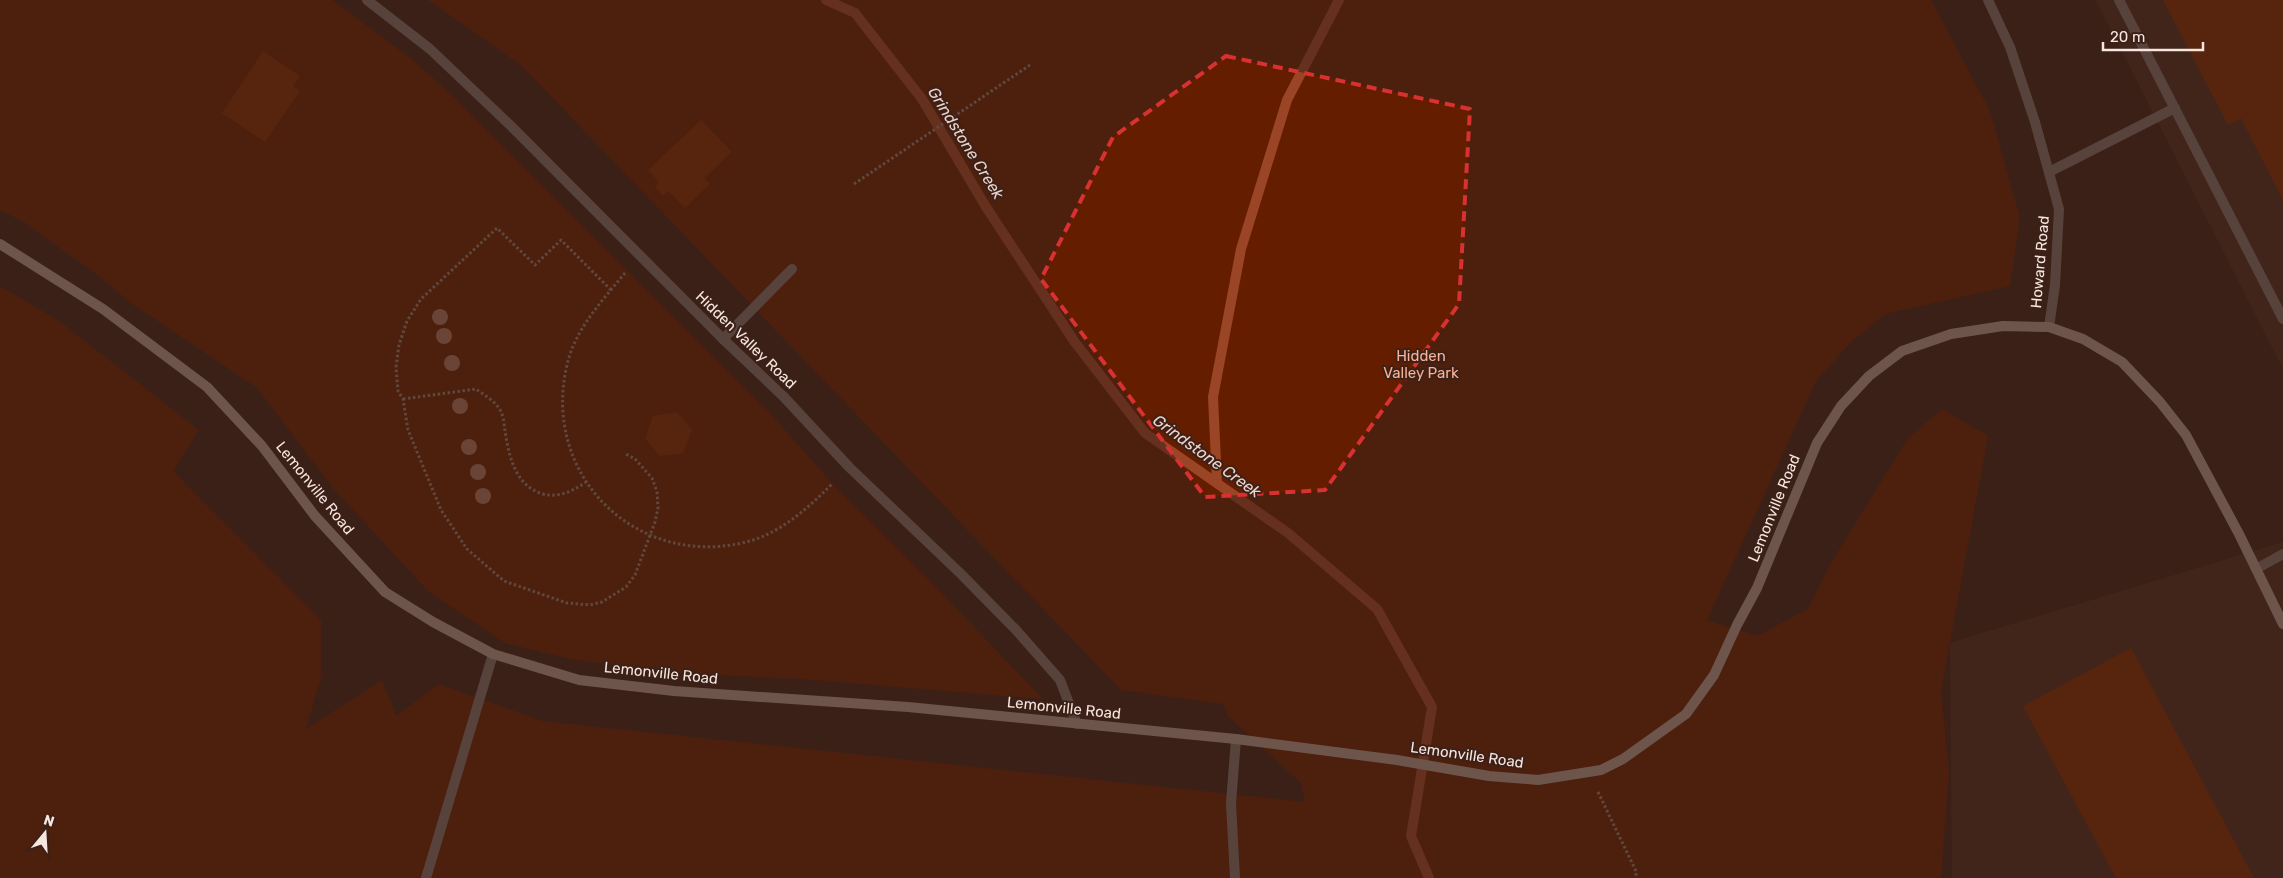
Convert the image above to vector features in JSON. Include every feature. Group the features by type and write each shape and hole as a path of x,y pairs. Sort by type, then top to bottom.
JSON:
{"street":[{"name":"Hidden Valley Road","path":"367,0 430,49 967,580 1017,631 1060,680 1077,724"},
{"name":"Howard Road","path":"1988,0 2010,47 2059,209 2055,285 2048,327 2083,339 2122,362 2160,402 2186,435 2283,624"},
{"path":"2118,0 2283,319"},
{"path":"2049,172 2175,108"},
{"name":"Lemonville Road","path":"0,244 102,309 207,387 262,446 315,516 386,592 433,622 493,654 579,680 674,691 908,707 1236,739 1397,760 1489,776 1538,780 1601,770 1624,760 1686,714 1714,675 1737,625 1757,588 1816,443 1841,406 1869,376 1902,351 1951,334 2003,326 2048,327"},
{"path":"723,339 792,269"},
{"path":"2256,569 2283,554"},
{"path":"426,878 493,654"},
{"path":"1235,878 1231,803 1236,739"}],"path":[{"path":"854,184 1030,65"},
{"path":"611,290 561,240 535,265 497,228 421,299 407,321 399,345 396,367 398,390 402,399 408,430 441,510 467,549 504,581 567,603 585,605 602,602 626,587 635,575 658,508 657,492 652,478 635,459 624,453"},
{"path":"639,255 588,319 576,340 567,364 562,388 562,413 566,438 574,461 586,482 602,503 621,520 650,535 693,547 718,547 744,543 768,534 790,522 850,466"},
{"path":"402,399 476,389 496,404 501,412 516,472 524,484 536,492 549,495 573,491 586,482"},
{"path":"1589,772 1636,871 1636,878"}],"highlighted area":[{"path":"1226,56 1470,109 1459,304 1325,490 1205,497 1041,279 1113,137"}],"shaded area":[{"path":"2096,0 2283,0 2283,369"},
{"path":"2283,542 2283,878 1952,878 1950,643"}],"green space":[{"path":"0,0 332,0 413,60 456,99 768,411 840,492 929,580 1043,699 803,679 671,673 570,659 505,643 428,591 334,489 257,388 131,303 100,277 24,222 0,210"},
{"name":"Hidden Valley Park","path":"428,0 1931,0 1990,111 2020,218 2010,286 1885,314 1850,343 1816,381 1707,620 1757,636 1808,609 1831,563 1908,438 1942,409 1988,436 1941,691 1949,771 1941,878 0,878 0,286 59,321 199,430 173,471 321,620 321,676 306,729 382,680 396,716 439,684 542,721 1305,802 1301,783 1228,716 1223,704 1121,690 521,65"}],"building":[{"path":"2163,0 2283,0 2283,200 2241,118 2228,125"},
{"path":"263,51 300,76 293,86 300,91 265,142 222,113"},
{"path":"701,120 732,152 705,178 710,184 685,208 668,191 663,196 655,186 659,182 648,170"},
{"path":"677,412 692,430 683,453 659,456 645,438 653,416"},
{"path":"2131,648 2254,878 2116,878 2023,706"}],"waterway":[{"name":"Grindstone Creek","path":"826,0 855,13 922,99 986,207 1074,341 1145,433 1288,533 1377,609 1432,707 1411,836 1429,878"},
{"path":"1217,483 1213,397 1241,249 1287,100 1339,0"}]}
